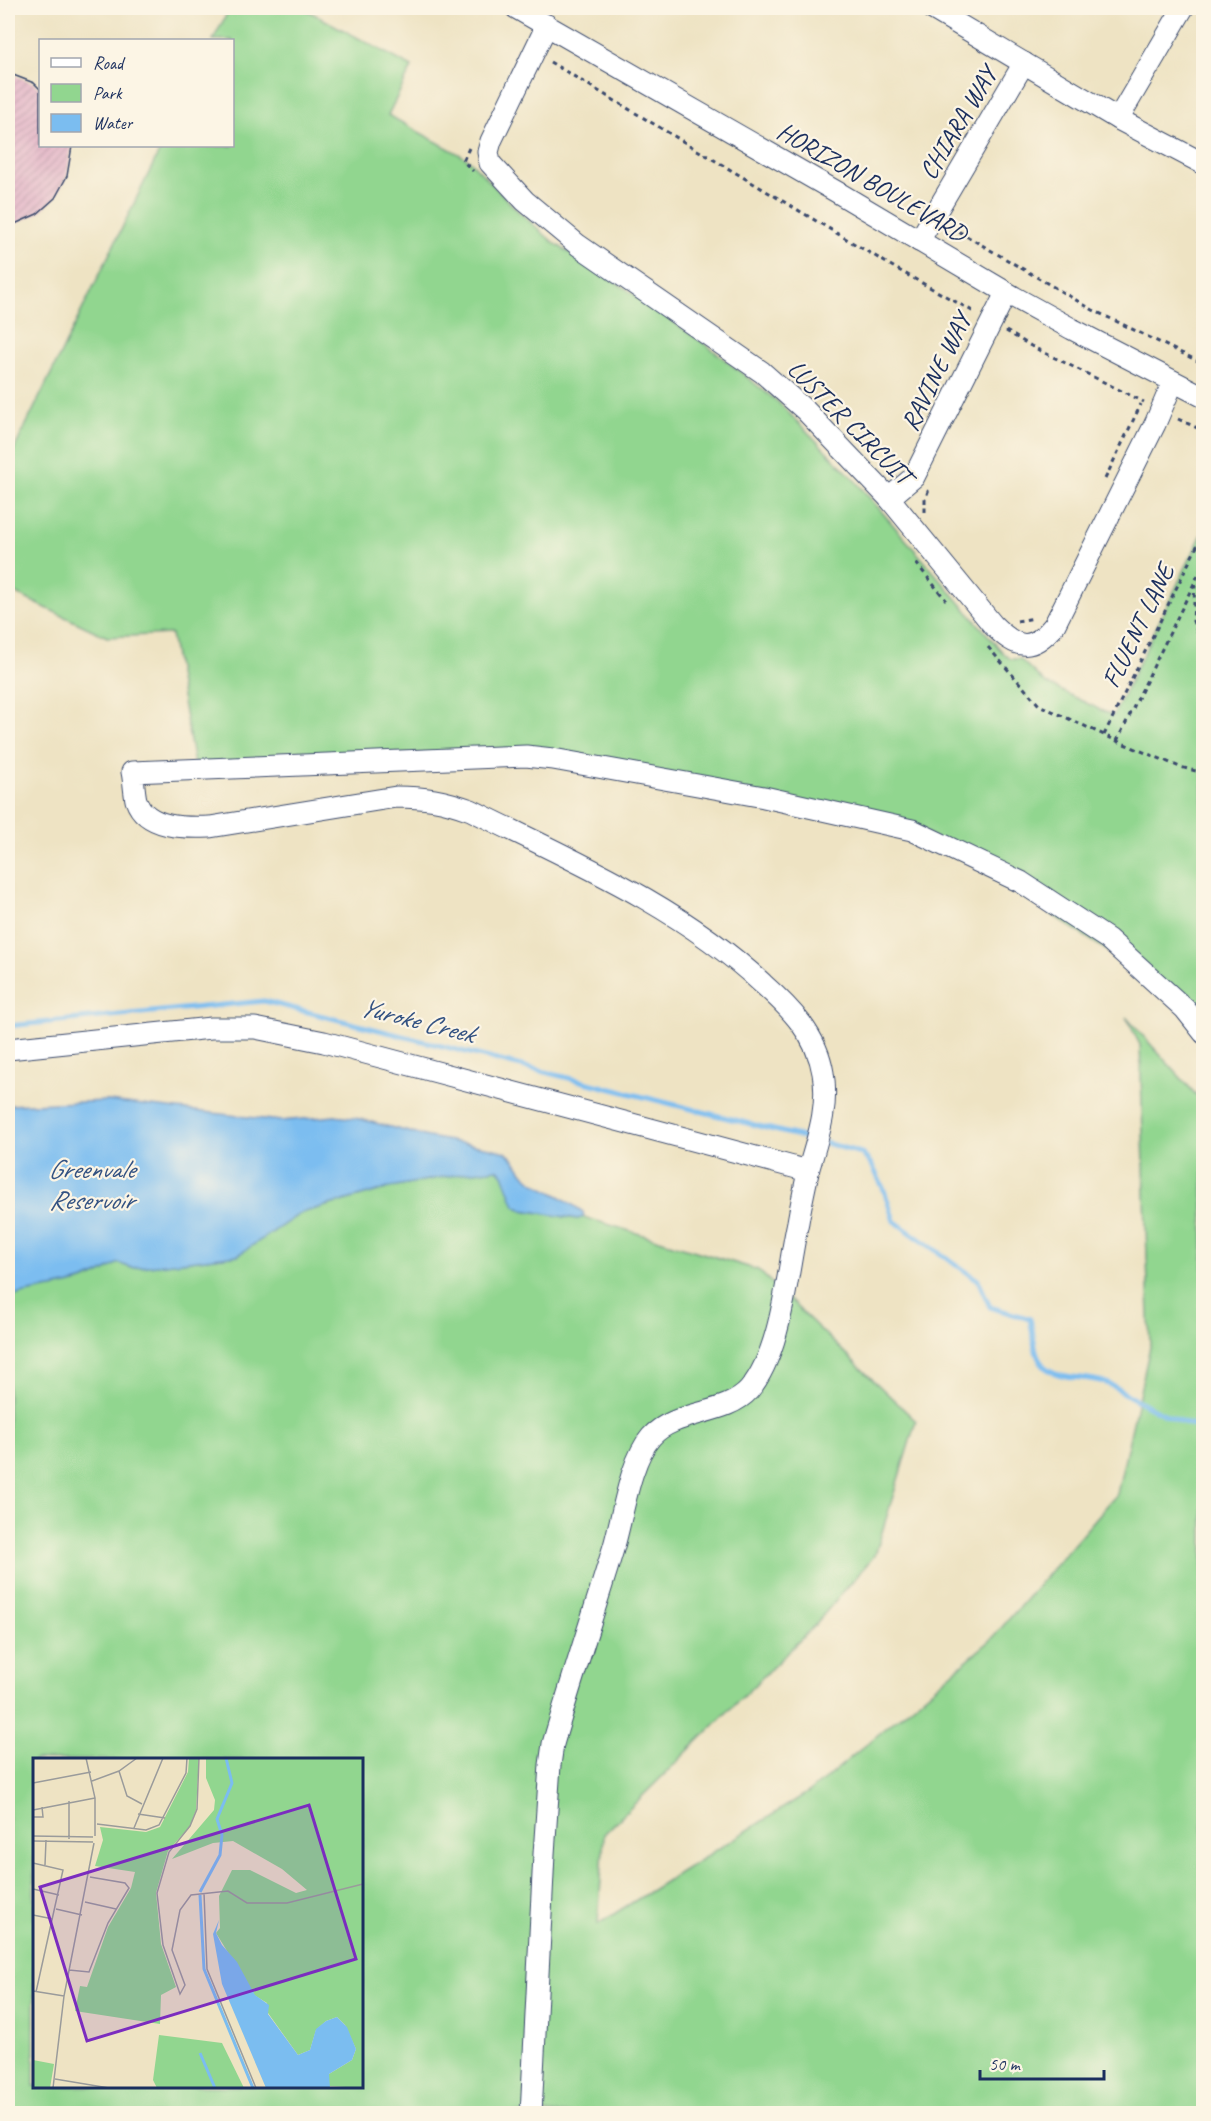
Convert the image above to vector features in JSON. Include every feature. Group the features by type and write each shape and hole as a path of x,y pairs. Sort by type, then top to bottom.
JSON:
{"street":[{"name":"HORIZON BOULEVARD","path":"516,8 1006,293 1203,397"},
{"path":"931,8 956,14 1024,63 1118,119 1203,164"},
{"path":"1118,119 1183,8"},
{"name":"LUSTER CIRCUIT","path":"547,25 490,141 488,152 494,168 525,201 578,245 762,372 806,411 889,498 993,625 1008,640 1017,644 1033,644 1049,633 1061,615 1155,424 1173,382"},
{"name":"CHIARA WAY","path":"919,241 1024,63"},
{"name":"RAVINE WAY","path":"889,498 914,477 1006,293"},
{"path":"531,2114 550,1765 564,1706 615,1544 638,1460 651,1436 672,1422 727,1404 747,1393 760,1372 772,1345 808,1171 821,1126 824,1098 823,1072 816,1048 790,1008 741,963 685,922 541,845 448,802 427,797 396,797 210,827 188,828 167,825 149,817 137,802 132,772 526,756 764,797 912,830 1021,882 1108,939 1185,1009 1203,1033"},
{"path":"8,1049 211,1028 255,1028 278,1031 808,1171"}],"path":[{"path":"543,58 895,268 982,317"},
{"path":"473,141 463,161 479,177"},
{"path":"951,227 1093,310 1203,364"},
{"path":"1001,328 1031,346 1151,406"},
{"path":"1102,484 1143,402"},
{"path":"1175,417 1203,431"},
{"path":"925,512 925,499 930,489"},
{"name":"FLUENT LANE","path":"1104,735 1203,532"},
{"path":"915,562 952,606"},
{"path":"1117,741 1203,563"},
{"path":"1196,578 1193,621 1203,652"},
{"path":"1013,621 1037,617"},
{"path":"983,641 1039,705 1117,741 1203,773"}],"green space":[{"path":"230,8 303,8 412,67 388,115 468,159 518,211 554,243 625,288 709,347 778,402 851,476 1005,655 1011,659 1020,659 1045,683 1113,716 1203,532 1203,1023 1189,1004 916,826 537,749 194,764 171,634 107,637 8,590 8,462 162,147 234,147 234,39 214,39"},
{"path":"1126,1017 1199,1098 1203,1108 1203,2113 8,2114 8,1298 82,1281 118,1263 132,1268 238,1255 301,1213 396,1186 497,1169 503,1174 523,1210 577,1219 584,1217 758,1270 916,1421 875,1555 812,1628 604,1834 598,1924 812,1790 990,1641 1117,1494 1150,1347 1140,1045"}],"water":[{"name":"Greenvale Reservoir","path":"108,1101 281,1121 335,1116 360,1119 428,1137 490,1148 506,1152 534,1183 561,1197 583,1212 584,1217 578,1219 523,1210 515,1206 503,1174 497,1169 465,1173 396,1186 301,1213 238,1255 132,1268 118,1263 82,1281 8,1298 8,1105"}],"building":[{"path":"8,73 34,83 39,88 39,147 72,147 67,176 55,198 37,214 8,227"}],"waterway":[{"name":"Yuroke Creek","path":"8,1026 264,1001 810,1139"},
{"path":"826,1143 861,1153 872,1165 884,1190 894,1221 978,1280 990,1307 1030,1319 1036,1351 1045,1367 1065,1376 1107,1383 1168,1416 1204,1428"}]}
